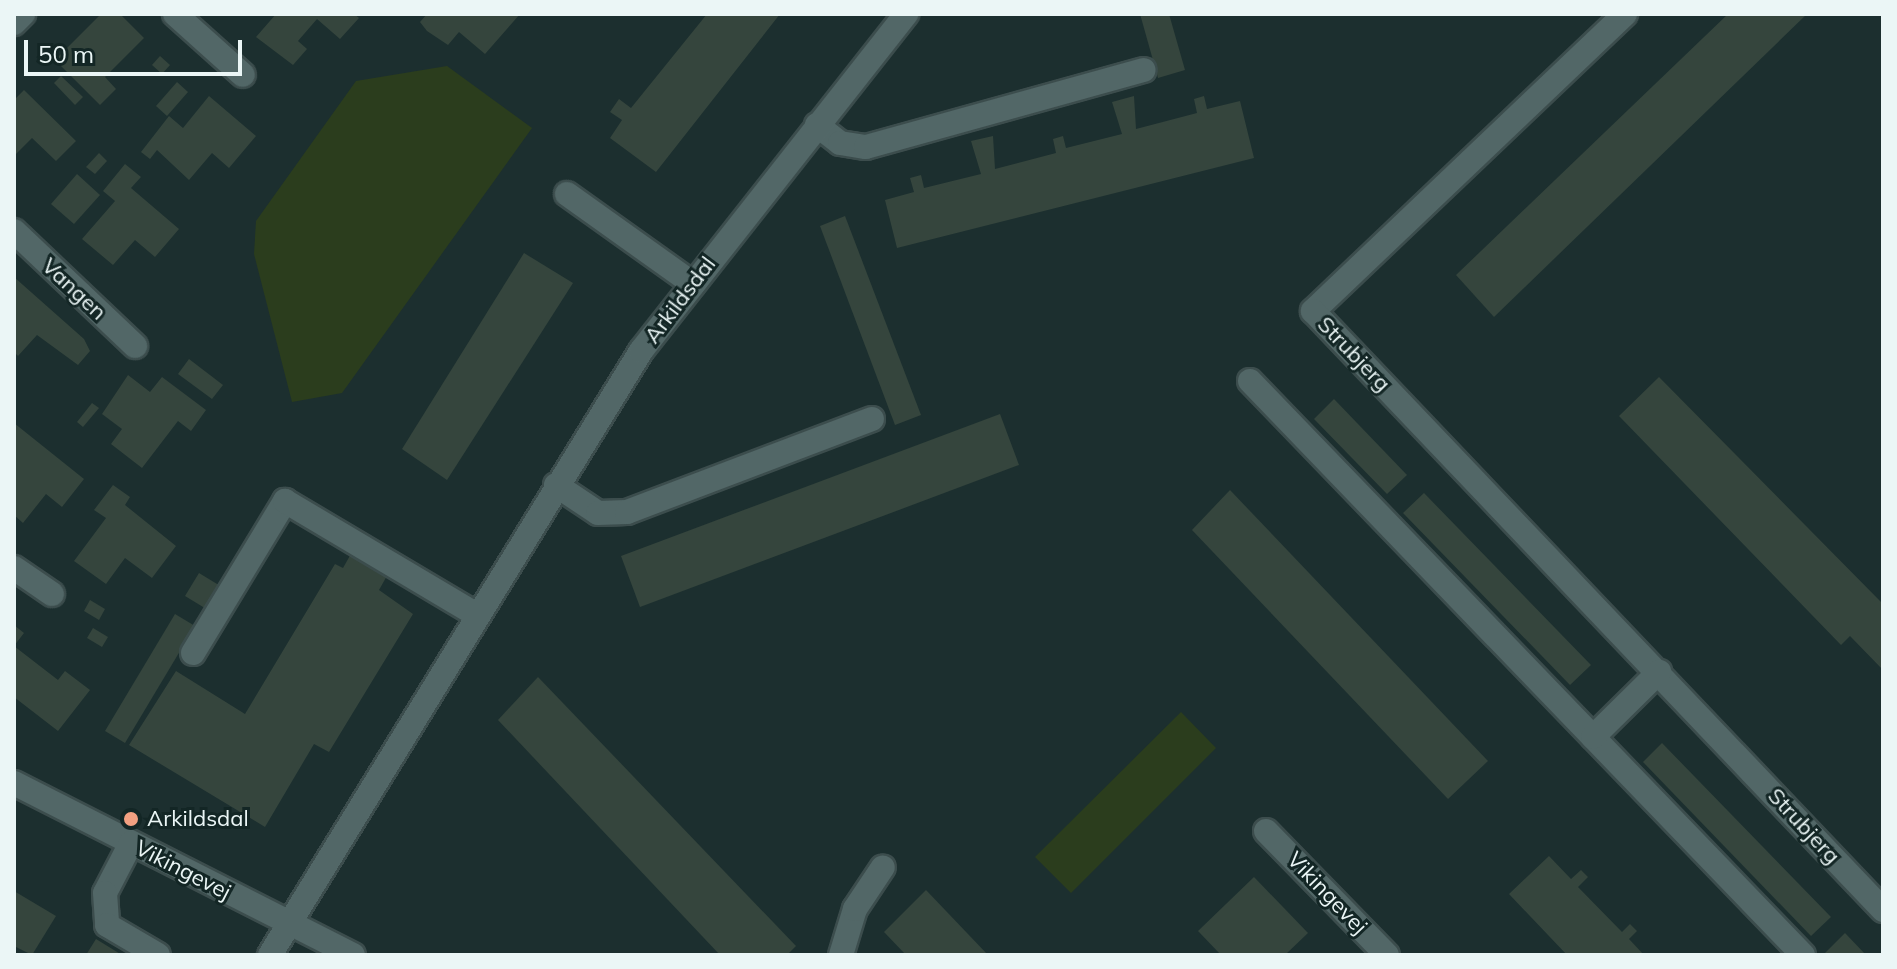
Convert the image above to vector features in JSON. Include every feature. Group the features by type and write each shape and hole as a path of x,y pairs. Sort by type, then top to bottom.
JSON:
{"street":[{"path":"14,23 23,14"},
{"path":"175,14 243,75"},
{"name":"Arkildsdal","path":"270,955 475,614 641,351 906,14"},
{"name":"Strubjerg","path":"1625,14 1313,311 1883,910"},
{"path":"817,125 840,143 866,147 1144,70"},
{"path":"567,194 693,284"},
{"name":"Vangen","path":"14,231 135,346"},
{"path":"1250,381 1803,955"},
{"path":"556,485 598,513 627,512 872,419"},
{"path":"193,653 285,501 475,614"},
{"path":"14,568 52,594"},
{"path":"1593,737 1659,672"},
{"name":"Vikingevej","path":"14,783 353,955"},
{"name":"Vikingevej","path":"1266,831 1387,955"},
{"path":"131,843 105,893 107,925 158,955"},
{"path":"841,955 855,909 883,867"}],"green space":[{"path":"447,66 532,128 342,393 292,402 254,254 256,221 356,81"},
{"path":"1181,712 1216,748 1071,893 1035,857"}],"building":[{"path":"101,14 120,14 144,38 105,77 116,89 100,105 55,60"},
{"path":"276,14 354,14 359,18 340,39 317,19 298,41 307,49 293,65 256,37"},
{"path":"427,14 520,14 485,54 459,32 448,45 427,31 420,22"},
{"path":"707,14 780,14 656,172 610,138 622,120 610,112 619,99 631,108"},
{"path":"1140,14 1169,14 1185,70 1158,78"},
{"path":"1728,14 1807,14 1494,317 1456,275"},
{"path":"160,56 170,65 162,74 152,65"},
{"path":"61,76 83,97 75,105 54,83"},
{"path":"177,82 188,92 167,116 156,106"},
{"path":"24,90 76,141 56,161 32,138 14,156 14,100"},
{"path":"209,96 256,136 229,168 212,153 189,180 157,150 150,159 141,152 169,116 183,128"},
{"path":"1134,96 1136,129 1197,113 1194,99 1204,96 1207,109 1240,101 1254,158 897,248 885,200 914,192 910,178 921,175 924,188 981,174 971,141 993,136 995,169 1056,153 1053,139 1063,136 1066,148 1122,134 1112,102"},
{"path":"99,153 107,161 95,174 86,167"},
{"path":"125,164 141,177 131,188 179,229 155,257 135,240 113,265 82,239 115,201 103,191"},
{"path":"77,174 100,195 74,224 51,204"},
{"path":"845,216 921,415 895,425 820,226"},
{"path":"524,253 573,283 447,480 402,449"},
{"path":"14,277 84,339 90,351 78,365 37,335 18,356 14,352"},
{"path":"189,359 223,385 212,399 178,374"},
{"path":"128,375 150,392 162,377 206,410 191,431 178,421 142,468 111,444 122,429 102,414"},
{"path":"1659,377 1883,604 1883,670 1850,636 1841,645 1619,416"},
{"path":"1334,399 1407,475 1387,494 1314,419"},
{"path":"92,403 99,408 83,427 77,422"},
{"path":"1000,414 1019,465 640,607 621,556"},
{"path":"14,423 84,479 62,507 46,494 23,523 14,515"},
{"path":"113,485 130,497 125,505 176,546 152,578 125,558 106,584 74,561 106,518 94,510"},
{"path":"1230,490 1488,761 1448,799 1192,530"},
{"path":"1424,493 1591,665 1570,685 1403,513"},
{"path":"352,552 388,574 379,590 413,614 329,752 314,744 265,827 129,745 176,671 245,714 335,564 343,568"},
{"path":"199,573 222,587 208,610 185,596"},
{"path":"90,600 105,609 99,620 84,611"},
{"path":"175,614 195,626 125,743 105,731"},
{"path":"14,625 24,633 14,646"},
{"path":"93,628 108,637 102,647 87,638"},
{"path":"14,646 58,680 65,671 90,690 58,731 14,697"},
{"path":"538,677 796,946 787,955 720,955 498,720"},
{"path":"1662,743 1831,917 1811,936 1643,762"},
{"path":"1549,856 1571,879 1581,870 1588,877 1578,887 1622,932 1630,924 1637,931 1629,939 1644,955 1567,955 1509,894"},
{"path":"1254,877 1308,933 1285,955 1221,955 1198,931"},
{"path":"926,890 988,955 906,955 884,932"},
{"path":"14,891 56,916 32,955 14,946"},
{"path":"1845,933 1866,955 1825,953"},
{"path":"96,939 122,955 86,955"}],"place":[{"name":"Arkildsdal","path":"131,819"}]}
